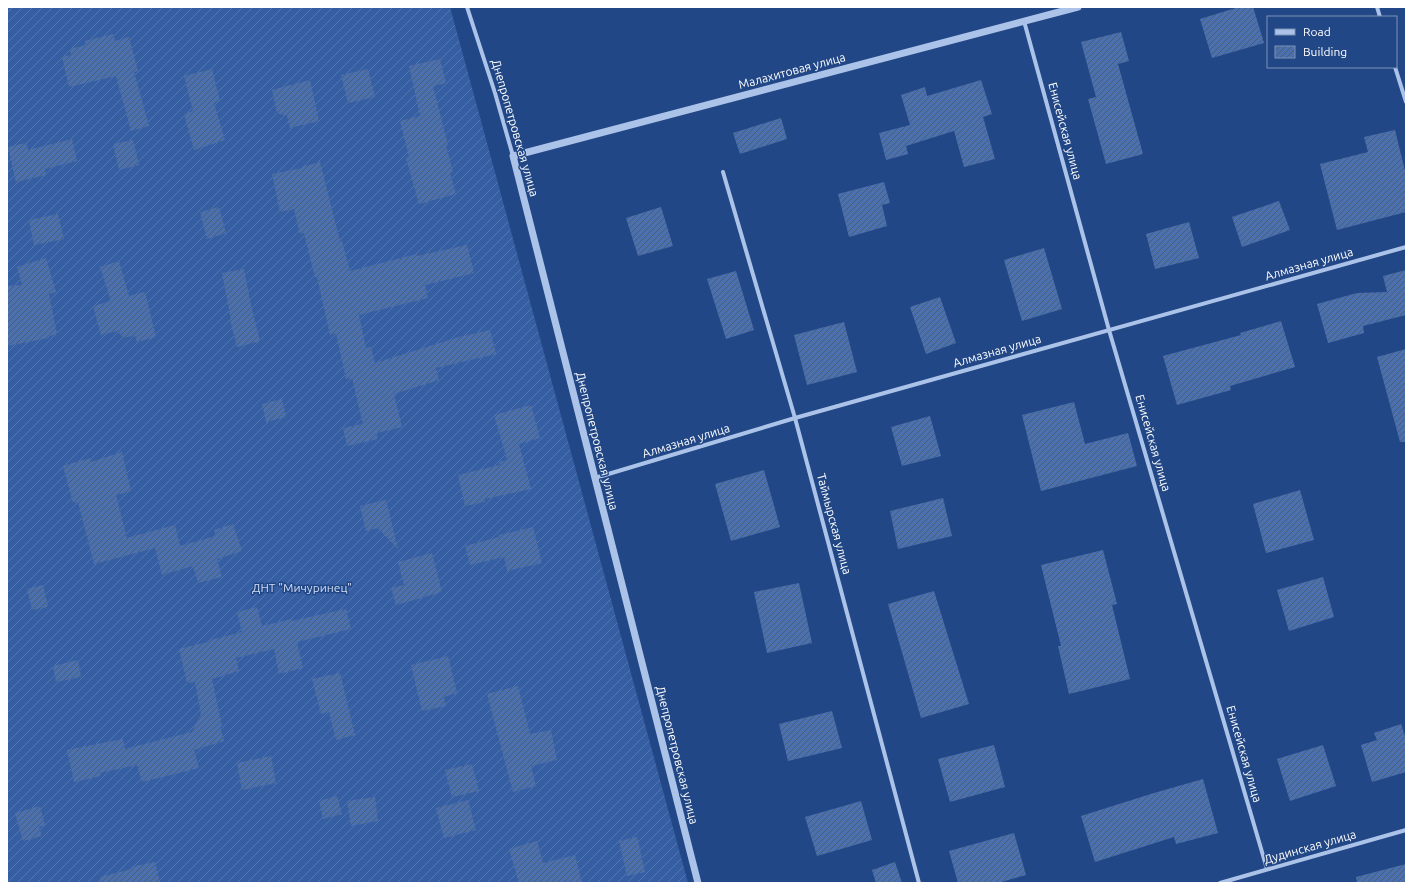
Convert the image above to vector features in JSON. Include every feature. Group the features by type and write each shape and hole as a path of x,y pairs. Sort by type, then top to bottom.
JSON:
{"street":[{"name":"Днепропетровская улица","path":"467,7 495,93 513,156 698,883"},
{"name":"Малахитовая улица","path":"513,156 1078,7"},
{"name":"Енисейская улица","path":"1024,21 1109,330 1267,869"},
{"path":"1395,68 1406,102"},
{"name":"Таймырская улица","path":"723,172 795,418 919,883"},
{"name":"Алмазная улица","path":"595,478 795,418 1406,247"},
{"name":"Дудинская улица","path":"1220,883 1406,830"}],"green space":[{"name":"ДНТ \"Мичуринец\"","path":"7,7 450,7 688,883 7,883"}],"building":[{"path":"1239,7 1253,7 1264,43 1212,58 1200,19"},
{"path":"1121,32 1129,61 1118,64 1143,154 1106,164 1088,99 1096,97 1081,42"},
{"path":"113,34 115,41 129,37 138,71 134,72 149,126 131,131 116,76 69,87 62,57 71,55 70,49 86,45 85,41"},
{"path":"440,59 446,83 433,86 448,145 446,145 453,172 450,173 456,194 419,204 406,158 409,157 400,121 420,116 409,66"},
{"path":"212,69 220,101 214,103 225,140 194,150 184,114 193,111 184,76"},
{"path":"368,69 375,97 348,103 341,75"},
{"path":"310,80 319,121 290,128 287,116 277,113 272,90"},
{"path":"981,80 992,114 983,117 995,159 964,167 954,131 906,146 908,154 886,160 879,133 910,125 901,95 925,87 927,96"},
{"path":"781,118 787,139 740,154 733,133"},
{"path":"1395,130 1406,175 1406,212 1337,230 1320,164 1368,152 1364,137"},
{"path":"72,139 77,161 45,169 46,175 16,182 8,147 26,143 28,150"},
{"path":"133,140 139,165 119,170 113,144"},
{"path":"320,162 340,241 342,241 350,271 417,254 417,256 467,245 474,273 425,285 428,298 359,315 366,348 371,347 375,363 459,337 490,330 496,354 436,368 439,380 394,394 402,427 376,433 378,439 347,446 343,428 363,424 352,378 346,379 336,333 330,335 317,277 315,277 304,233 300,234 294,209 280,212 272,174 302,168"},
{"path":"884,182 890,203 882,205 887,226 849,237 838,194"},
{"path":"1279,201 1290,230 1242,247 1232,217"},
{"path":"219,207 226,233 207,239 200,212"},
{"path":"661,207 673,246 638,256 626,218"},
{"path":"58,214 64,239 34,245 29,220"},
{"path":"1189,222 1199,258 1155,269 1146,234"},
{"path":"1044,248 1062,309 1022,321 1004,260"},
{"path":"46,258 56,292 49,294 57,334 49,336 49,338 7,346 7,286 22,285 17,267"},
{"path":"119,261 129,296 145,292 156,337 137,342 135,335 124,338 117,331 101,335 93,306 111,301 100,267"},
{"path":"244,269 260,341 237,347 230,320 222,273"},
{"path":"1406,270 1406,315 1363,326 1364,333 1328,343 1317,304 1357,293 1387,292 1383,276"},
{"path":"736,271 754,330 726,339 707,279"},
{"path":"940,297 956,343 926,354 910,307"},
{"path":"1281,321 1295,367 1230,386 1231,390 1177,405 1163,356 1241,335 1240,333"},
{"path":"844,322 857,372 807,385 794,335"},
{"path":"1406,349 1406,442 1400,442 1377,357"},
{"path":"282,399 286,417 266,422 262,404"},
{"path":"1074,402 1085,444 1128,433 1137,466 1041,491 1022,415"},
{"path":"531,405 540,438 519,444 531,489 485,499 485,502 465,506 458,475 500,465 499,462 507,460 494,415"},
{"path":"930,416 941,456 902,466 891,427"},
{"path":"122,452 131,491 116,495 127,538 175,525 180,546 216,536 214,530 233,524 242,551 217,559 222,577 198,583 193,566 162,575 155,548 94,564 78,502 73,503 63,466 90,458 91,462"},
{"path":"764,470 780,527 731,541 715,484"},
{"path":"1300,490 1314,540 1266,553 1253,504"},
{"path":"943,498 952,536 898,549 890,511"},
{"path":"386,500 398,549 378,528 366,531 360,506"},
{"path":"533,527 542,563 507,571 504,557 470,565 465,546 499,537 499,535"},
{"path":"1103,550 1117,604 1112,605 1130,679 1069,694 1058,646 1061,646 1041,565"},
{"path":"432,553 442,592 396,605 391,588 404,585 398,562"},
{"path":"1323,577 1334,617 1289,631 1277,590"},
{"path":"799,583 812,643 767,653 754,592"},
{"path":"43,585 48,607 32,610 27,589"},
{"path":"934,591 969,704 921,718 888,604"},
{"path":"257,607 262,626 346,609 351,629 297,642 303,668 279,674 274,649 236,658 239,671 212,679 222,726 220,727 224,741 194,750 199,768 142,782 137,765 100,773 101,776 74,782 67,750 123,739 125,749 192,732 201,714 195,682 187,683 179,649 242,632 237,612"},
{"path":"448,656 457,693 444,697 446,706 422,711 411,665"},
{"path":"78,660 81,677 56,682 53,666"},
{"path":"340,673 355,735 336,740 329,712 321,714 312,679"},
{"path":"518,686 530,734 551,730 557,760 531,766 536,786 513,792 487,694"},
{"path":"832,711 842,748 788,761 779,724"},
{"path":"1401,724 1406,739 1406,772 1372,782 1361,745 1377,740 1374,733"},
{"path":"994,745 1005,787 950,802 938,759"},
{"path":"1323,745 1336,786 1290,801 1277,759"},
{"path":"271,756 276,783 242,790 237,763"},
{"path":"472,764 479,791 452,797 445,770"},
{"path":"1203,779 1218,833 1176,844 1174,837 1095,862 1081,816"},
{"path":"337,796 342,814 323,819 319,801"},
{"path":"375,797 378,821 351,826 347,801"},
{"path":"468,800 476,830 444,838 436,808"},
{"path":"861,801 872,840 817,856 805,817"},
{"path":"40,806 45,825 39,827 42,836 23,841 15,813"},
{"path":"1014,833 1026,875 998,883 958,883 949,851"},
{"path":"637,837 645,872 627,876 619,841"},
{"path":"537,841 543,863 575,855 582,883 519,883 509,849"},
{"path":"155,862 160,883 101,883 100,877 132,869 131,867"},
{"path":"895,862 902,883 876,883 872,870"},
{"path":"1406,864 1406,883 1357,883 1356,877"}]}
